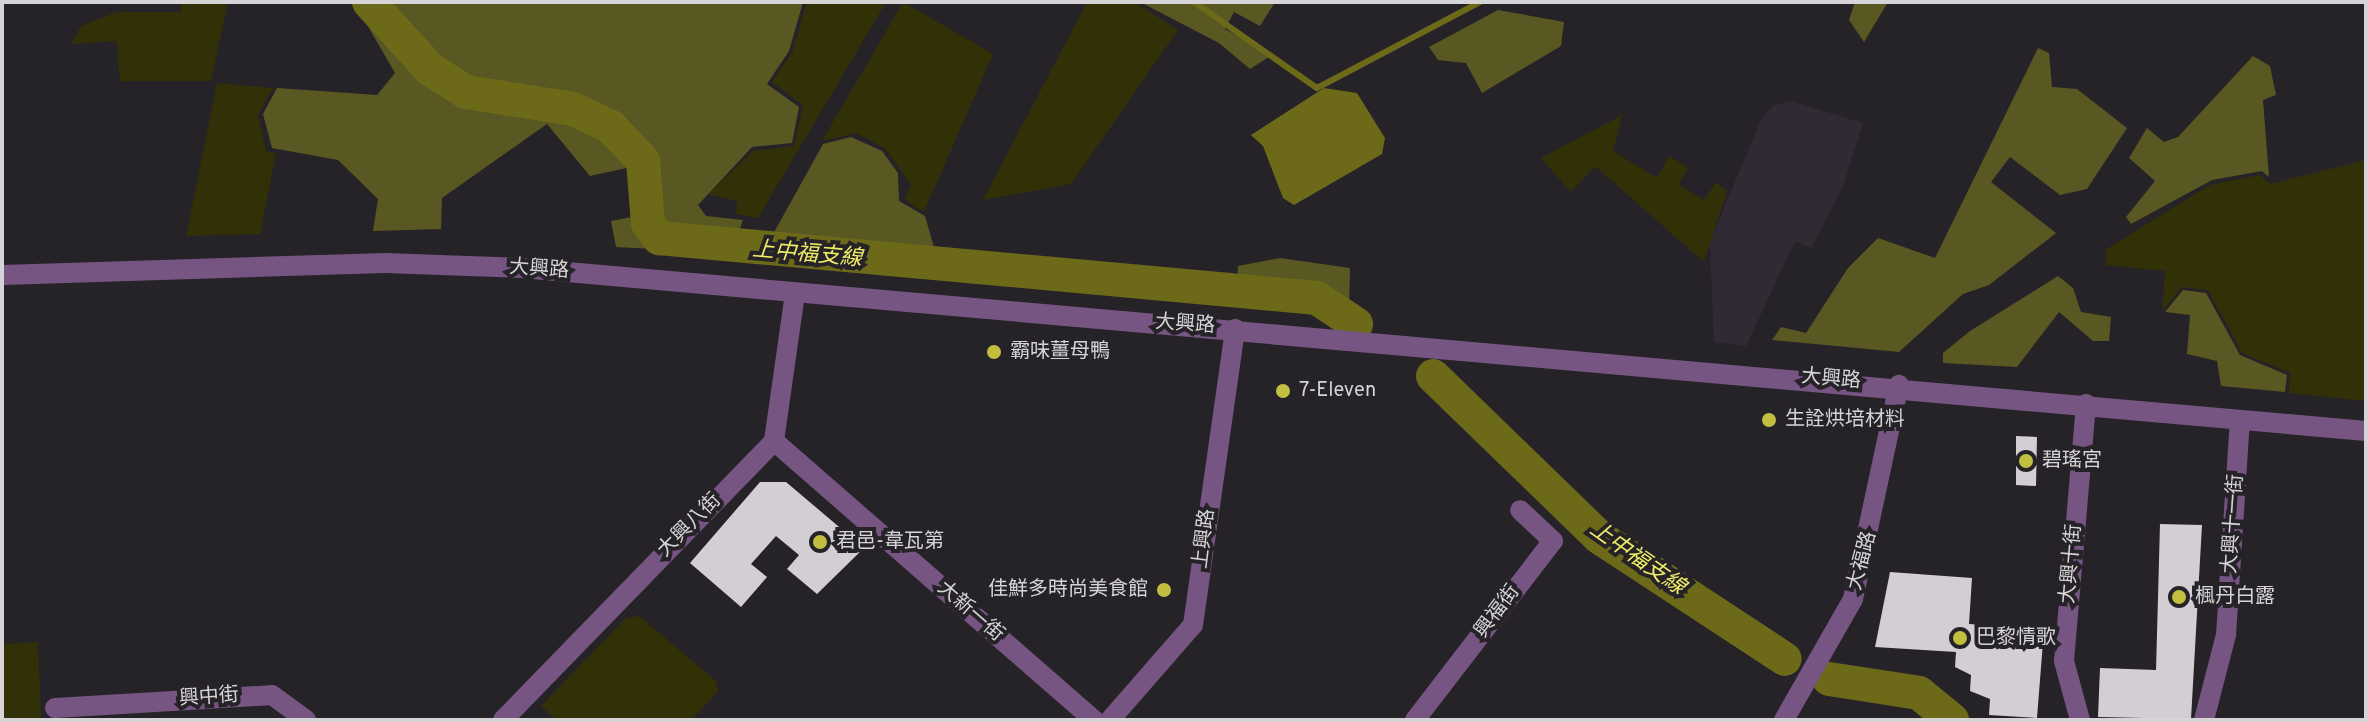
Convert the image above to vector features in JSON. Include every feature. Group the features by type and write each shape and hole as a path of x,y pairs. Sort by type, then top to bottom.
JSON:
{"street":[{"name":"大興路","path":"2,275 426,263 1899,385 2366,431"},
{"path":"774,441 795,293"},
{"name":"上興路","path":"1110,720 1193,625 1235,329"},
{"name":"大福路","path":"1784,720 1853,599 1899,385"},
{"name":"大興十街","path":"2080,720 2064,661 2086,404"},
{"name":"大興十一街","path":"2204,720 2226,635 2240,420"},
{"name":"大興八街","path":"503,720 774,441"},
{"name":"大新一街","path":"774,441 1094,720"},
{"name":"興福街","path":"1415,720 1553,541 1520,510"},
{"name":"興中街","path":"55,708 272,695 306,720"}],"shaded area":[{"path":"181,2 228,2 211,81 120,81 116,41 71,44 81,26 117,12 181,12"},
{"path":"354,2 803,2 789,51 767,84 799,107 792,143 752,147 698,205 706,216 743,220 731,253 616,247 611,221 654,213 649,163 590,176 547,124 442,198 441,229 373,231 378,199 338,160 272,148 263,114 277,88 377,95 395,73"},
{"path":"807,2 886,2 758,218 736,214 737,201 708,194 753,151 794,146 803,105 772,82 792,53"},
{"path":"903,2 993,54 924,212 905,200 911,185 885,148 856,133 822,141"},
{"path":"1087,2 1135,2 1178,30 1071,184 983,200"},
{"path":"1140,2 1275,2 1260,26 1234,12 1225,29 1272,55 1250,69 1219,43"},
{"path":"1855,2 1888,2 1864,42 1849,20"},
{"path":"1498,10 1564,22 1561,46 1482,93 1466,63 1438,60 1429,47"},
{"path":"2038,48 2049,53 2052,87 2077,89 2127,128 2087,189 2060,195 2010,157 1991,182 2056,233 1989,285 1963,294 1899,352 1772,340 1781,327 1806,333 1848,268 1878,238 1935,258"},
{"path":"2253,56 2270,66 2276,95 2263,100 2269,177 2262,171 2212,180 2131,224 2126,217 2155,181 2129,158 2147,128 2164,142 2178,137"},
{"path":"217,83 273,88 258,114 266,151 276,153 260,234 186,236"},
{"path":"1324,88 1357,93 1385,138 1382,154 1294,205 1283,198 1263,146 1251,135"},
{"path":"1791,101 1863,123 1843,186 1811,248 1795,241 1746,346 1714,342 1710,242 1760,122 1773,105"},
{"path":"1622,115 1613,151 1657,178 1669,156 1688,168 1678,184 1704,200 1716,182 1727,191 1704,262 1595,166 1571,192 1541,158"},
{"path":"851,137 882,151 898,173 899,201 925,216 937,258 767,245 823,144"},
{"path":"2366,160 2366,401 2289,393 2290,373 2242,353 2208,290 2182,287 2162,311 2165,271 2106,265 2105,250 2210,185 2260,175 2270,184"},
{"path":"1280,258 1350,268 1349,310 1237,296 1238,266"},
{"path":"2058,276 2073,288 2081,312 2111,317 2109,341 2093,341 2059,312 2017,367 1943,363 1943,353 1970,331"},
{"path":"2183,290 2206,293 2240,355 2287,375 2285,392 2221,386 2217,361 2187,354 2190,315 2165,312"},
{"path":"639,616 716,681 718,692 691,720 557,720 541,706 626,618"},
{"path":"38,642 41,720 2,720 2,644"}],"building":[{"name":"碧瑤宮","path":"2016,436 2037,437 2036,486 2016,485"},
{"name":"君邑-韋瓦第","path":"760,482 786,482 864,548 817,594 787,569 799,555 776,536 751,564 767,577 741,607 690,563"},
{"name":"楓丹白露","path":"2160,524 2202,525 2191,719 2098,717 2100,668 2156,670"},
{"name":"巴黎情歌","path":"1890,572 1972,578 1969,624 2044,629 2037,718 1989,715 1990,699 1970,691 1971,675 1955,667 1956,652 1875,647"}],"waterway":[{"name":"上中福支線","path":"369,2 430,69 466,92 573,109 611,127 643,161 648,223 659,238 1317,298 1356,324"},
{"path":"1194,2 1317,88 1480,2"},
{"name":"上中福支線","path":"1433,376 1599,537 1785,659"},
{"path":"1829,679 1919,693 1952,720"}],"place":[{"name":"霸味薑母鴨","path":"994,352"},
{"name":"7-Eleven","path":"1283,391"},
{"name":"生詮烘培材料","path":"1769,420"},
{"name":"碧瑤宮","path":"2026,461"},
{"name":"君邑-韋瓦第","path":"820,542"},
{"name":"佳鮮多時尚美食館","path":"1164,590"},
{"name":"楓丹白露","path":"2179,597"},
{"name":"巴黎情歌","path":"1960,638"}]}
